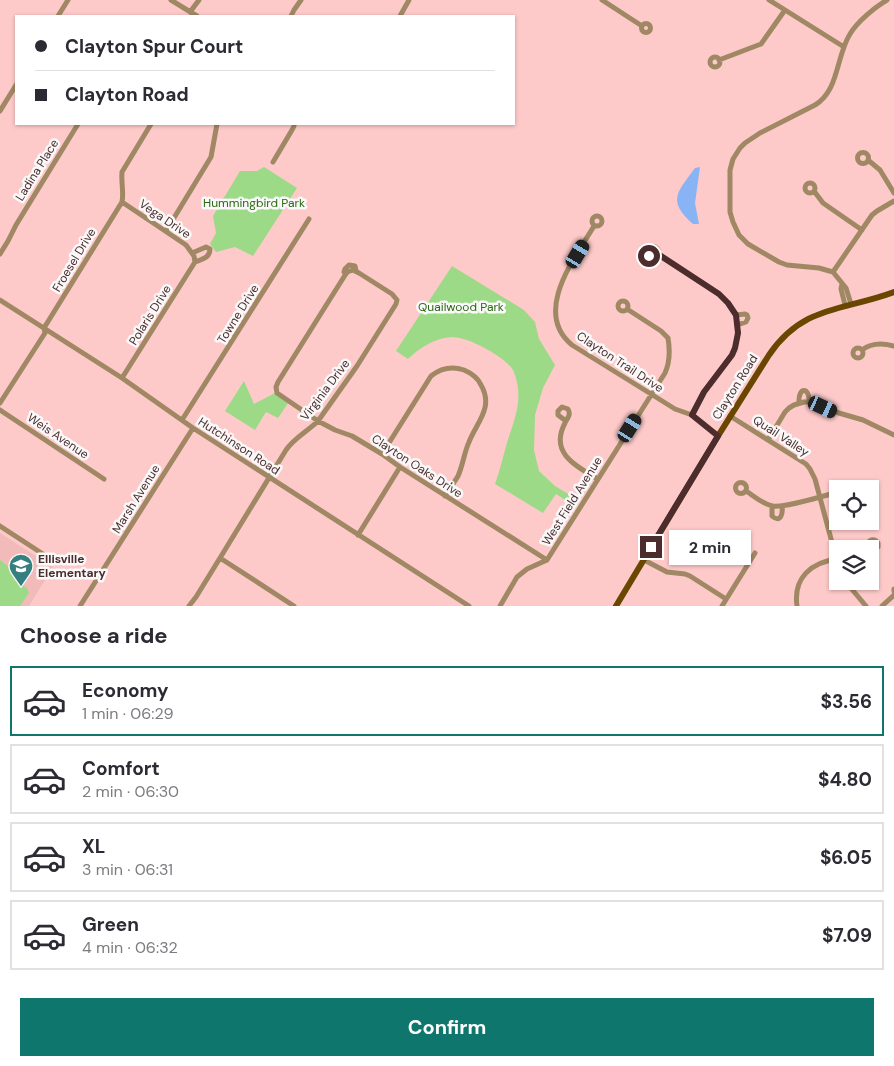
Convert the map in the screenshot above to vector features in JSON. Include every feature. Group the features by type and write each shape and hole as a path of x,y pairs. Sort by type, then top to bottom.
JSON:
{"main road":[{"name":"Clayton Road","path":"616,606 730,416 768,355 782,337 813,316 894,292"}],"street":[{"path":"59,15 68,0"},
{"path":"171,0 195,15"},
{"path":"190,12 199,0"},
{"path":"292,15 301,0"},
{"path":"401,15 409,0"},
{"path":"602,0 642,26"},
{"path":"770,0 844,48"},
{"path":"848,305 841,289 842,284 833,272 779,262 748,244 739,235 730,212 730,170 733,159 745,143 760,133 820,102 830,90 849,35 854,28 887,0"},
{"path":"719,60 761,44 785,10"},
{"path":"0,111 15,87"},
{"name":"Ladina Place","path":"0,254 77,125"},
{"path":"122,202 124,191 122,172 150,125"},
{"path":"166,231 211,157 217,125"},
{"path":"273,162 296,125"},
{"path":"868,160 880,170 894,194"},
{"path":"814,191 823,203 862,230"},
{"path":"833,272 872,215 894,201"},
{"name":"Vega Drive","path":"122,202 186,245 193,254"},
{"name":"Froesel Drive","path":"0,403 45,333 44,328 122,202"},
{"name":"Towne Drive","path":"182,420 309,219"},
{"name":"Clayton Trail Drive","path":"594,226 566,274 557,299 555,310 562,335 572,345 675,409 692,415 718,436"},
{"name":"Polaris Drive","path":"122,378 195,262 207,257 210,254 210,249 206,247 193,254"},
{"path":"193,254 195,262"},
{"path":"658,254 719,294 736,315 737,339 732,355 704,392 692,415"},
{"name":"Virginia Drive","path":"189,606 290,444 312,427 357,366 396,304 392,294 353,270 347,272 276,385 276,390"},
{"name":"Hutchinson Road","path":"0,300 122,378 193,428 469,606"},
{"name":"West Field Avenue","path":"500,606 517,577 527,569 547,560 665,374 669,352 668,338 661,331 627,308"},
{"path":"736,315 745,314 748,318 746,322 737,325"},
{"path":"862,350 877,344 894,346"},
{"path":"382,454 431,376 450,368 470,373 481,383 486,396 485,410 468,444 458,476 445,496"},
{"name":"Clayton Oaks Drive","path":"276,390 280,395 318,420 335,430 352,436 382,454 547,560"},
{"path":"799,403 799,394 803,391 808,393 809,402"},
{"path":"768,440 785,412 794,405 809,402 837,413 863,420 894,435"},
{"path":"566,421 558,415 559,409 562,407 570,410 570,415 561,435 564,454 573,464 598,479"},
{"name":"Weis Avenue","path":"0,410 104,480"},
{"name":"Quail Valley","path":"730,416 806,464 813,473 832,540"},
{"name":"Marsh Avenue","path":"80,606 193,428"},
{"path":"358,535 400,467"},
{"path":"746,491 762,502 772,506 782,506 829,494"},
{"path":"772,506 772,516 778,518 782,514 782,506"},
{"path":"0,526 46,556"},
{"path":"722,606 755,553"},
{"path":"220,558 294,606"},
{"path":"644,560 667,572 690,576 726,599"},
{"path":"797,606 797,587 803,575 817,564 829,561"},
{"path":"853,590 866,606"},
{"path":"882,606 894,595"}],"shaded area":[{"name":"Ellisville Elementary","path":"0,533 53,567 29,606 0,606"}],"green space":[{"name":"Hummingbird Park","path":"264,167 297,188 253,256 235,247 216,252 210,244 216,233 213,216 240,171 257,171"},
{"name":"Quailwood Park","path":"452,266 524,310 535,322 539,339 555,365 543,388 535,415 534,450 539,471 555,486 580,501 576,507 556,494 543,513 495,484 518,406 515,374 505,361 474,343 452,337 428,344 408,359 396,351"},
{"path":"244,381 254,404 275,393 288,403 278,418 266,412 255,430 225,411"},
{"path":"0,560 8,566 13,579 27,588 29,593 20,606 0,606"}],"water":[{"path":"700,167 695,203 699,224 693,224 685,216 677,202 680,190 695,168"}],"place":[{"name":"Ellisville Elementary","path":"21,587"}],"route":[{"path":"649,256 654,257 658,254 724,298 736,315 738,333 732,355 704,392 692,415 718,436 651,547"}]}
